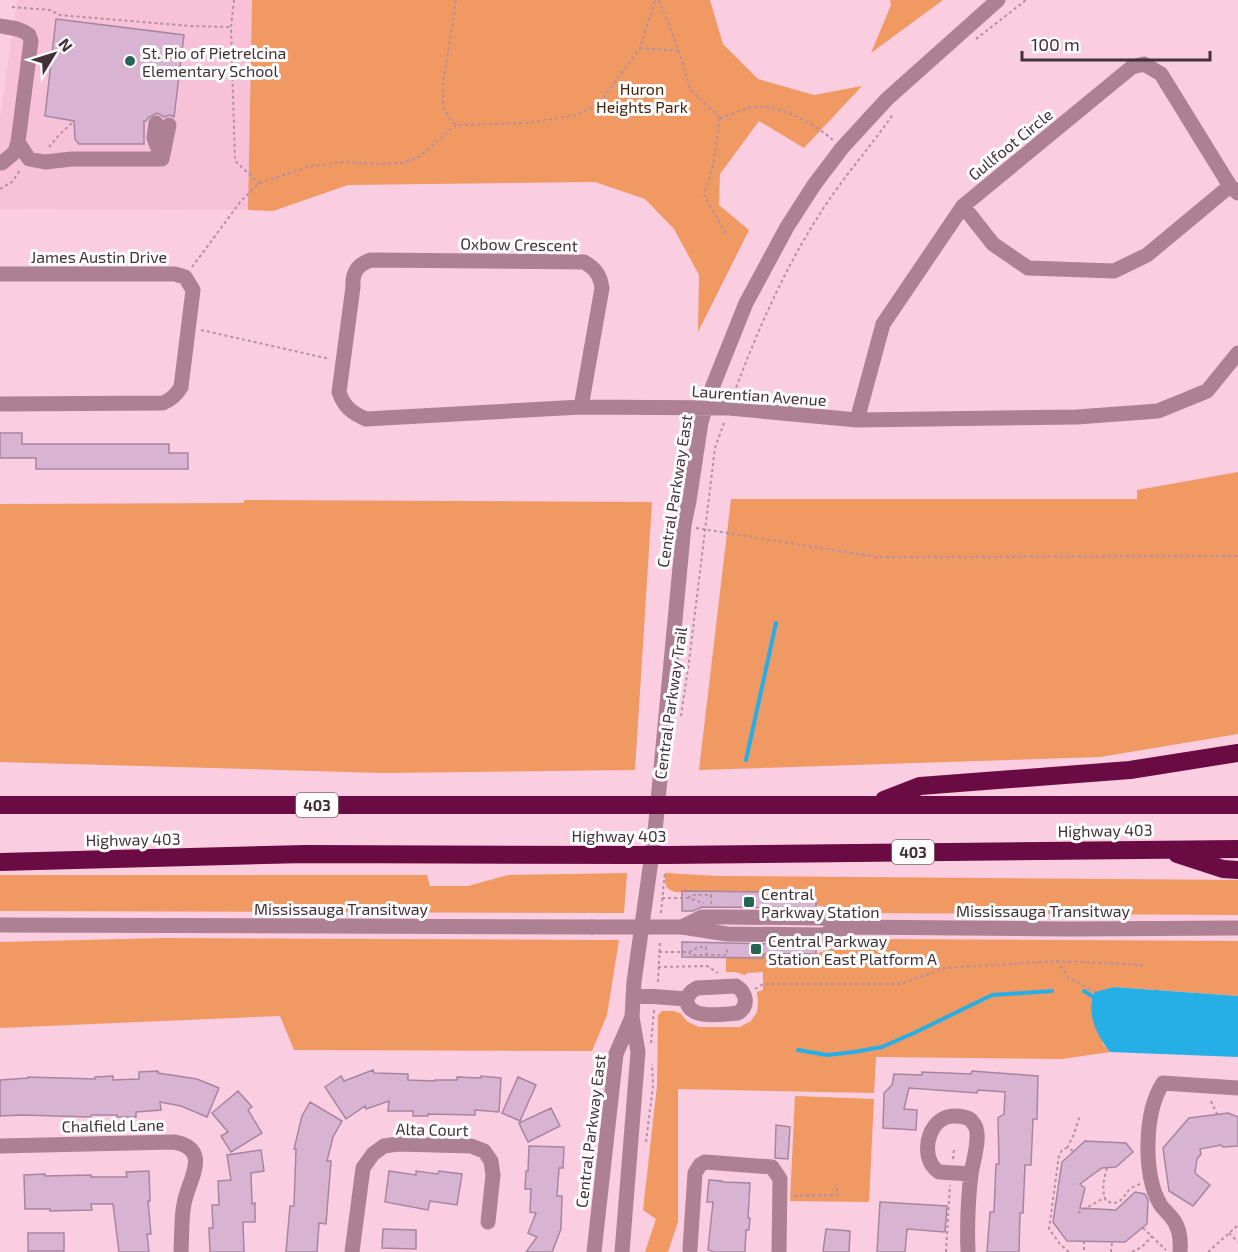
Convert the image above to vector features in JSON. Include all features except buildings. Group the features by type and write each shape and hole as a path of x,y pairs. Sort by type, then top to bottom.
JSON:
{"highway":[{"path":"873,805 920,786 1130,770 1238,753"},
{"name":"Highway 403","path":"0,805 1238,805"},
{"path":"1158,849 1223,869 1238,870"},
{"name":"Highway 403","path":"0,862 306,854 629,855 666,859 1238,849"}],"street":[{"name":"Central Parkway East","path":"622,1252 638,1052 632,1017 633,995 655,832 684,525 705,408 746,303 787,227 814,185 842,148 887,99 998,0"},
{"path":"0,26 24,31 29,35 31,41 18,142 15,152 0,163"},
{"name":"Gullfoot Circle","path":"857,420 883,324 963,206 1132,67 1144,64 1161,74 1234,189"},
{"path":"18,142 29,159 45,162 72,159 162,159 162,124"},
{"path":"963,206 993,244 1028,268 1114,272 1147,255 1234,189"},
{"name":"Oxbow Crescent","path":"353,286 352,279 356,269 363,262 371,260 584,262 594,268 601,278 602,288 580,407"},
{"name":"James Austin Drive","path":"0,274 175,274 185,277 193,290 181,387 171,400 163,403 0,404"},
{"name":"Laurentian Avenue","path":"353,286 339,392 347,408 355,415 366,419 580,407 729,408 857,420 1077,417 1158,411 1207,391 1238,353"},
{"name":"Mississauga Transitway","path":"0,925 682,927 727,934 823,935 848,927 1238,928"},
{"path":"736,986 743,991 746,1005 738,1013 700,1015 688,1005 687,999 697,988 736,986"},
{"path":"633,995 687,999"},
{"name":"Central Parkway East","path":"594,1252 616,1054 632,1017"},
{"path":"1180,1252 1181,1236 1174,1220 1160,1204 1152,1181 1147,1147 1153,1106 1163,1083 1238,1088"},
{"path":"968,1252 967,1232 976,1127 969,1119 947,1116 935,1124 929,1137 928,1154 932,1165 939,1172 971,1174"},
{"name":"Chalfield Lane","path":"0,1146 184,1143 191,1149 196,1166 184,1204 181,1252"},
{"name":"Alta Court","path":"352,1252 363,1168 373,1154 384,1146 398,1144 471,1146 484,1151 491,1161 493,1175 488,1222"},
{"path":"690,1249 694,1173 705,1162 779,1166 779,1252"}],"path":[{"path":"234,0 231,27 235,161 259,183"},
{"path":"456,0 444,76 443,107 456,125"},
{"path":"185,277 241,201 259,183 308,166 341,162 402,163 419,157 456,125 526,123 577,115 591,108 604,97 640,48 657,0"},
{"path":"657,0 679,51 690,89 720,118"},
{"path":"969,45 1026,0"},
{"path":"12,7 50,10 60,15 190,26 231,27"},
{"path":"640,48 679,51"},
{"path":"720,118 756,106 779,110 820,129 842,148"},
{"path":"734,393 755,336 787,268 831,197 898,108"},
{"path":"720,118 712,171 704,195 727,236"},
{"path":"189,329 343,362"},
{"name":"Central Parkway Trail","path":"680,719 715,448 725,420"},
{"path":"684,525 877,557 1238,556"},
{"path":"661,920 666,859"},
{"path":"688,898 691,895 711,895"},
{"path":"662,898 688,898 711,905"},
{"path":"658,985 660,941"},
{"path":"659,952 689,952 699,947 706,947 706,955 691,955 689,952"},
{"path":"1057,961 1069,978 1095,992"},
{"path":"745,996 763,984 901,984 944,968 1057,961 1144,965"},
{"path":"1211,1101 1217,1114"},
{"path":"1069,1252 1049,1229 1059,1155 1063,1149 1067,1148 1080,1115"},
{"path":"1067,1148 1074,1151"},
{"path":"946,1252 954,1149"},
{"path":"1107,1168 1103,1185 1106,1201 1110,1203 1125,1197 1131,1187 1152,1181"},
{"path":"780,1197 838,1196 836,1184"},
{"path":"1078,1214 1105,1197"},
{"path":"1119,1201 1119,1206"},
{"path":"1208,1252 1238,1225"},
{"path":"1143,1228 1165,1250 1173,1252"},
{"path":"1229,1233 1238,1242"},
{"path":"1132,1252 1142,1247 1152,1236"},
{"path":"1084,1241 1084,1252"},
{"path":"1112,1242 1112,1252"}],"shaded area":[{"name":"St. Pio of Pietrelcina Elementary School","path":"17,0 252,0 248,210 0,209 0,118"}],"green space":[{"name":"Huron Heights Park","path":"252,0 710,0 723,44 758,79 814,95 862,86 804,148 759,121 720,174 719,205 749,230 698,332 699,275 674,229 645,199 595,182 348,185 273,211 248,210"},
{"path":"890,0 943,0 871,53 891,5"},
{"path":"1238,472 1238,734 1100,757 699,770 731,499 1137,499 1137,490"},
{"path":"245,500 652,502 635,770 382,773 0,762 0,504 243,503"},
{"path":"627,873 624,913 0,911 0,875 427,875 430,886 468,886 508,875"},
{"path":"665,873 717,876 1238,880 1238,915 855,913 816,905 816,899 763,898 763,892 675,892 666,885"},
{"path":"165,938 619,940 607,1015 592,1051 294,1050 280,1016 0,1028 0,942"},
{"path":"860,939 1238,941 1238,996 1115,987 1100,991 1103,1044 1110,1052 1062,1059 876,1057 874,1093 678,1089 678,1222 668,1252 645,1252 656,1219 643,1210 657,1086 658,1015 662,1011 673,1011 680,1013 688,1022 699,1027 740,1027 751,1021 757,1012 757,992 763,990 763,972 745,975 726,972 726,958 763,958 763,954 816,954"},
{"path":"795,1096 874,1099 869,1202 790,1201"}],"water":[{"path":"1114,987 1238,996 1238,1057 1110,1052 1097,1031 1091,1008 1095,992"}],"waterway":[{"path":"746,760 776,623"},
{"path":"798,1050 827,1055 882,1047 992,995 1052,991"},
{"path":"1084,991 1095,998"}],"place":[{"name":"St. Pio of Pietrelcina Elementary School","path":"130,61"},
{"name":"Central Parkway Station","path":"749,902"},
{"name":"Central Parkway Station East Platform A","path":"756,949"}]}
